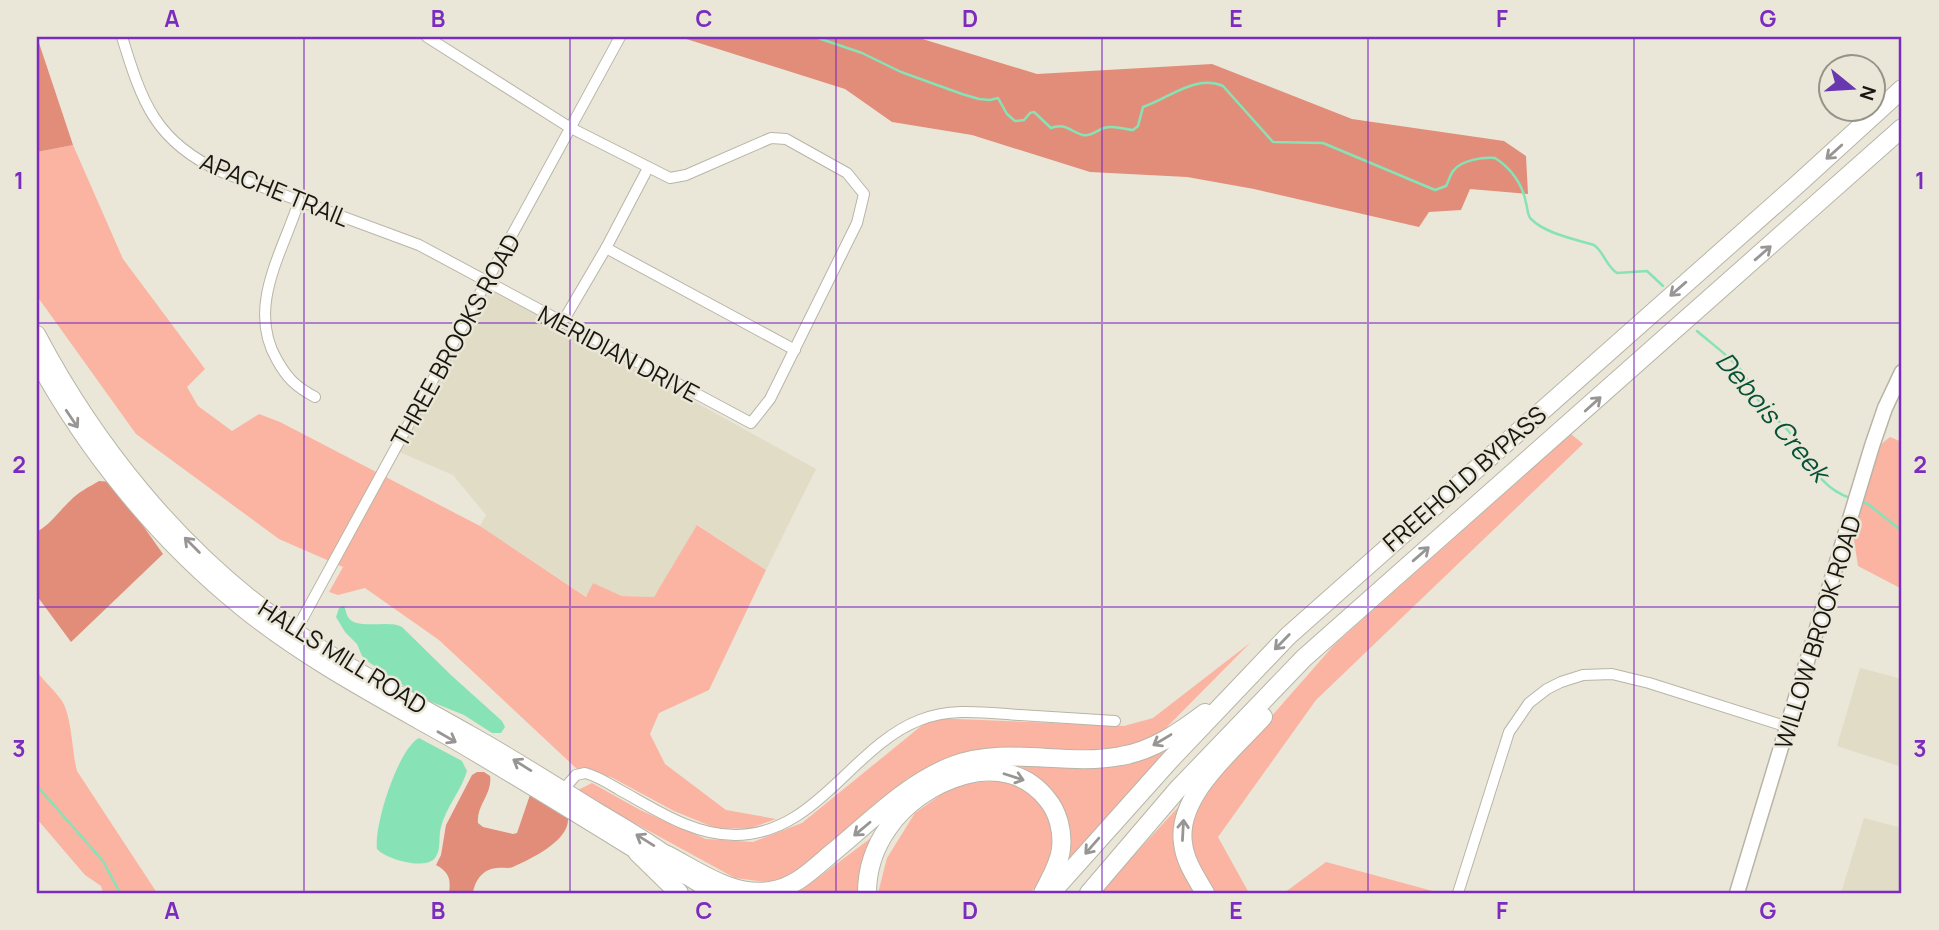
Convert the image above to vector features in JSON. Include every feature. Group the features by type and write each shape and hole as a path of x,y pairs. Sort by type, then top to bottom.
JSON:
{"highway":[{"name":"FREEHOLD BYPASS","path":"1051,893 1238,688 1324,602 1902,89"},
{"name":"FREEHOLD BYPASS","path":"1089,893 1177,790 1304,659 1902,128"},
{"path":"1205,893 1188,863 1182,842 1183,820 1190,800 1370,598"},
{"path":"667,855 741,890 776,890 802,878 909,789 934,774 980,759 1102,758 1135,753 1158,744 1238,688"},
{"path":"867,893 871,863 878,845 902,812 923,794 943,782 986,772 1025,780 1045,796 1054,810 1061,836 1060,852 1056,868 1043,893"},
{"path":"637,852 679,893"}],"main road":[{"name":"HALLS MILL ROAD","path":"37,334 86,416 154,504 213,566 292,637 337,673 509,773 674,874 686,876 713,893"},
{"name":"HALLS MILL ROAD","path":"37,361 97,454 162,533 222,591 292,637 389,688 563,790 680,864 686,876"},
{"path":"337,673 344,671 380,690 389,688"}],"street":[{"name":"APACHE TRAIL","path":"122,37 145,103 160,127 197,159 222,172 419,245 486,282"},
{"path":"427,37 569,127 670,178 686,175 771,138 786,139 847,173 864,194 857,223 794,349 606,248"},
{"name":"THREE BROOKS ROAD","path":"292,637 620,37"},
{"path":"562,323 648,169"},
{"path":"299,201 267,290 264,322 270,348 288,377 294,385 314,397"},
{"name":"MERIDIAN DRIVE","path":"486,282 751,423 770,399 794,349"},
{"name":"WILLOW BROOK ROAD","path":"1737,893 1880,423 1902,372"},
{"path":"1458,893 1509,732 1529,703 1547,689 1583,675 1612,674 1649,683 1787,727"},
{"path":"563,790 576,775 585,773 690,827 721,834 752,834 777,827 798,815 888,738 902,728 929,717 956,712 1115,720"}],"shaded area":[{"path":"37,37 73,145 37,152"},
{"path":"680,37 916,37 1037,74 1212,64 1352,119 1504,141 1526,156 1528,194 1470,189 1461,210 1429,212 1419,227 1254,189 1187,177 1090,172 972,135 892,122 845,89"},
{"path":"73,145 123,259 205,369 187,387 198,406 232,431 259,414 280,422 480,526 586,597 593,583 622,596 654,597 697,525 766,570 709,690 659,713 650,734 665,764 726,810 776,819 751,828 718,829 674,811 611,777 577,769 439,640 365,588 338,595 329,592 343,567 279,539 136,434 37,296 37,152"},
{"path":"488,287 816,469 766,570 698,525 654,597 622,596 593,583 587,597 480,526 486,515 453,475 397,451"},
{"path":"1571,434 1583,444 1316,700 1218,837 1249,893 1213,893 1195,866 1188,828 1197,801 1334,645"},
{"path":"1890,437 1902,442 1902,589 1858,566 1850,514 1865,457"},
{"path":"99,481 112,482 163,554 71,642 37,596 37,532 76,495"},
{"path":"344,606 352,621 402,627 502,721 505,727 501,733 492,733 464,715 422,698 370,663 362,656 357,644 345,632 336,617 339,608"},
{"path":"1250,643 1158,736 1122,748 970,753 908,778 823,855 774,883 735,878 576,791 592,783 640,810 706,839 753,842 802,823 931,718 1124,726 1153,718"},
{"path":"1860,668 1902,679 1902,767 1837,746"},
{"path":"37,672 65,708 77,771 157,893 103,893 101,886 85,875 37,819"},
{"path":"419,738 462,761 467,771 443,820 436,856 429,862 414,863 382,853 377,849 377,838 383,806 396,772 411,745"},
{"path":"1164,752 1064,871 1069,821 1042,782 1016,763 1128,763"},
{"path":"477,772 490,776 489,788 478,817 478,823 483,827 517,833 530,795 568,819 567,827 556,842 529,859 511,868 492,869 484,873 473,893 449,893 448,876 436,865 441,855 446,825 472,775"},
{"path":"1008,780 1040,799 1054,820 1055,849 1050,870 1030,893 878,893 887,858 915,813 956,784"},
{"path":"1183,802 1176,856 1198,893 1099,893"},
{"path":"1864,818 1902,828 1902,893 1841,893"},
{"path":"875,835 859,878 858,893 793,893 803,889"},
{"path":"1326,862 1440,893 1284,893"}],"waterway":[{"name":"Debois Creek","path":"815,37 962,94 979,99 998,98 1007,114 1015,121 1024,120 1034,112 1051,128 1064,127 1083,135 1107,127 1133,130 1138,126 1143,107 1192,85 1213,83 1223,86 1273,142 1323,143 1435,190 1446,186 1453,172 1462,164 1495,158 1515,177 1522,190 1529,216 1537,224 1594,245 1617,273 1647,271 1663,286"},
{"name":"Debois Creek","path":"1697,331 1742,371 1761,404 1785,427 1827,485 1850,498"},
{"name":"Debois Creek","path":"1863,502 1902,531"},
{"path":"37,786 103,861 120,893"}]}
